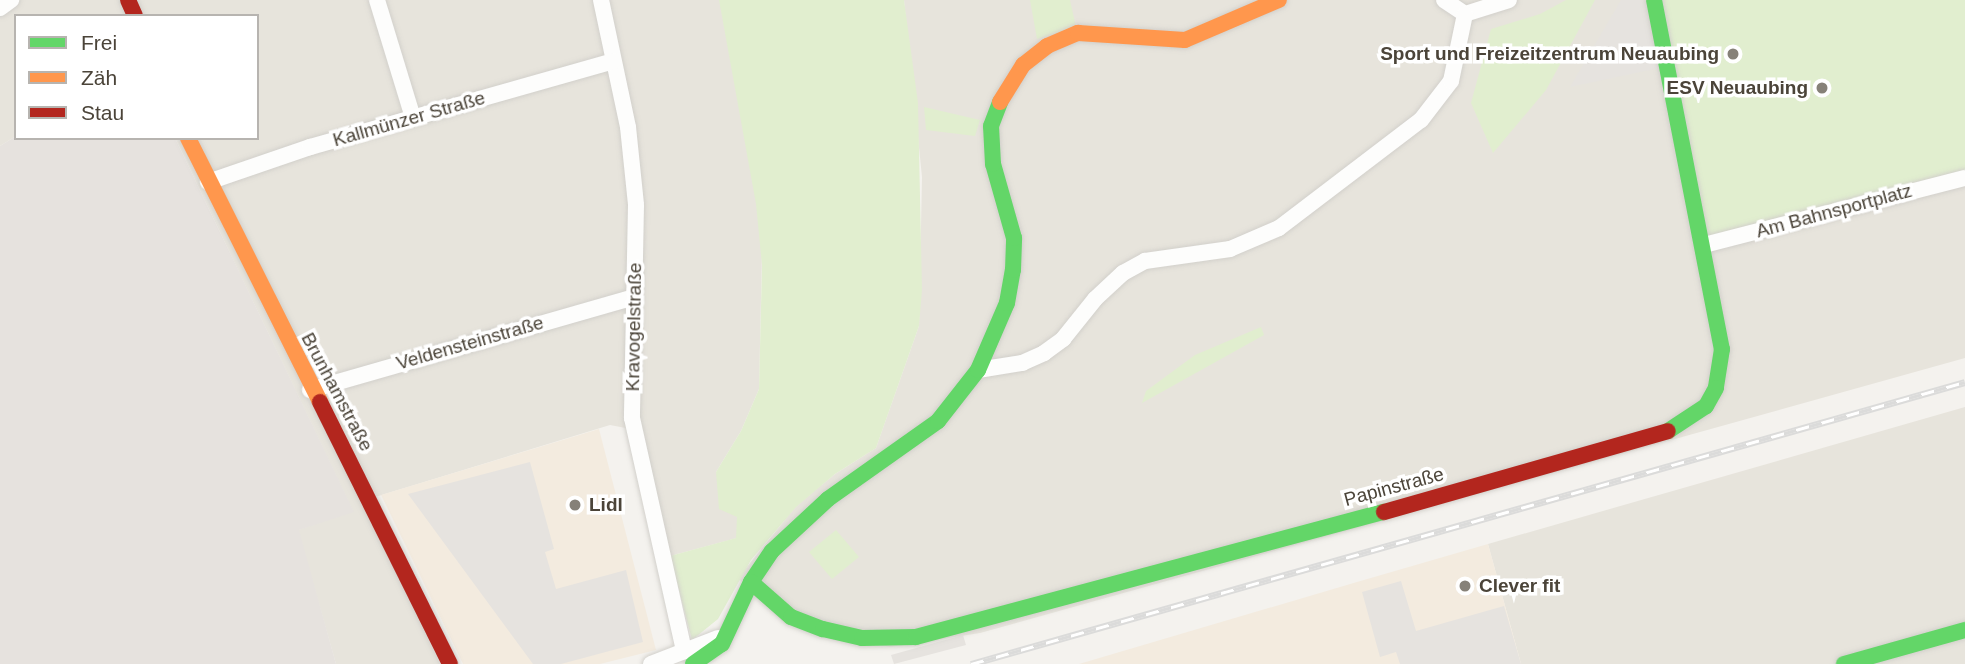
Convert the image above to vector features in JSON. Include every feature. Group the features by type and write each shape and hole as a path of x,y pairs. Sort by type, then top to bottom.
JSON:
{"street":[{"path":"0,8 11,0"},
{"path":"377,0 413,118"},
{"name":"Kravogelstraße","path":"601,0 628,127 636,205 631,298 632,418 689,657"},
{"path":"651,664 716,652 751,582 772,551 828,499 938,421 978,370 1007,303 1013,270 1014,238 993,164 991,126 1002,95 1023,65 1048,46 1078,33 1185,40 1279,0"},
{"path":"1444,0 1465,14"},
{"path":"1465,14 1509,0"},
{"name":"Papinstraße","path":"751,582 791,617 823,629 863,638 916,637 1665,432 1706,406 1721,368 1704,246 1654,0"},
{"path":"978,370 1022,363 1044,353 1063,339 1114,281 1145,261 1230,249 1279,228 1421,120 1451,81 1465,14"},
{"name":"Kallmünzer Straße","path":"208,183 413,118 613,61"},
{"name":"Brunhamstraße","path":"189,140 310,390 369,498 450,664"},
{"name":"Am Bahnsportplatz","path":"1704,246 1965,178"},
{"name":"Veldensteinstraße","path":"310,390 631,298"},
{"path":"1844,664 1965,630"}],"shaded area":[{"path":"0,0 721,0 763,207 759,389 741,431 716,472 737,517 737,538 670,556 641,431 610,425 362,501 440,664 336,664 298,530 353,511 176,140 259,140 259,14 14,14 14,137 0,146"},
{"path":"904,0 1662,0 1965,183 1965,358 980,633 890,647 784,623 738,578 796,506 835,474 876,448 919,326 922,177"},
{"path":"1621,0 1646,0 1659,68 1570,87"},
{"path":"14,137 14,140 176,140 354,512 299,530 336,664 0,664 0,146"},
{"path":"1965,407 1965,664 1521,664 1488,544"},
{"path":"599,429 656,650 600,664 463,664 381,495"},
{"path":"530,462 554,549 545,552 556,589 626,570 643,642 561,664 533,664 408,494"},
{"path":"1488,544 1521,664 1079,664 1357,582"},
{"path":"1401,581 1416,631 1504,606 1521,664 1400,664 1396,652 1380,657 1362,592"},
{"path":"963,635 966,645 894,664 891,655"}],"green space":[{"path":"719,0 904,0 918,103 922,290 919,326 876,448 835,474 796,507 751,560 718,619 692,640 670,556 736,538 737,517 719,509 716,472 741,431 759,389 762,265 756,204"},
{"path":"1030,0 1070,0 1076,27 1037,39"},
{"path":"1566,0 1595,0 1546,90 1493,153 1471,103 1491,29 1540,14"},
{"name":"ESV Neuaubing","path":"1662,0 1965,0 1965,177 1710,250"},
{"path":"924,107 980,120 975,136 926,130"},
{"path":"1261,327 1264,335 1142,403 1146,391 1195,355"},
{"path":"836,530 859,557 832,579 809,552"}],"railway":[{"path":"971,664 1965,382"}],"traffic: fast":[{"path":"1654,0 1722,349 1716,388 1706,406 1668,431"},
{"path":"751,582 772,551 828,499 938,421 978,370 1007,303 1013,270 1014,238 993,164 991,126 1000,102"},
{"path":"693,664 722,644 751,582 791,617 823,629 862,638 916,637 1384,512"},
{"path":"1844,664 1965,630"}],"traffic: slow":[{"path":"1000,102 1023,65 1047,46 1078,33 1185,40 1279,0"},
{"path":"189,140 320,402"}],"traffic: jam":[{"path":"128,0 134,14"},
{"path":"320,402 450,664"},
{"path":"1384,512 1668,431"}],"place":[{"name":"Sport und Freizeitzentrum Neuaubing","path":"1733,54"},
{"name":"ESV Neuaubing","path":"1822,88"},
{"name":"Lidl","path":"575,505"},
{"name":"Clever fit","path":"1465,586"}]}
